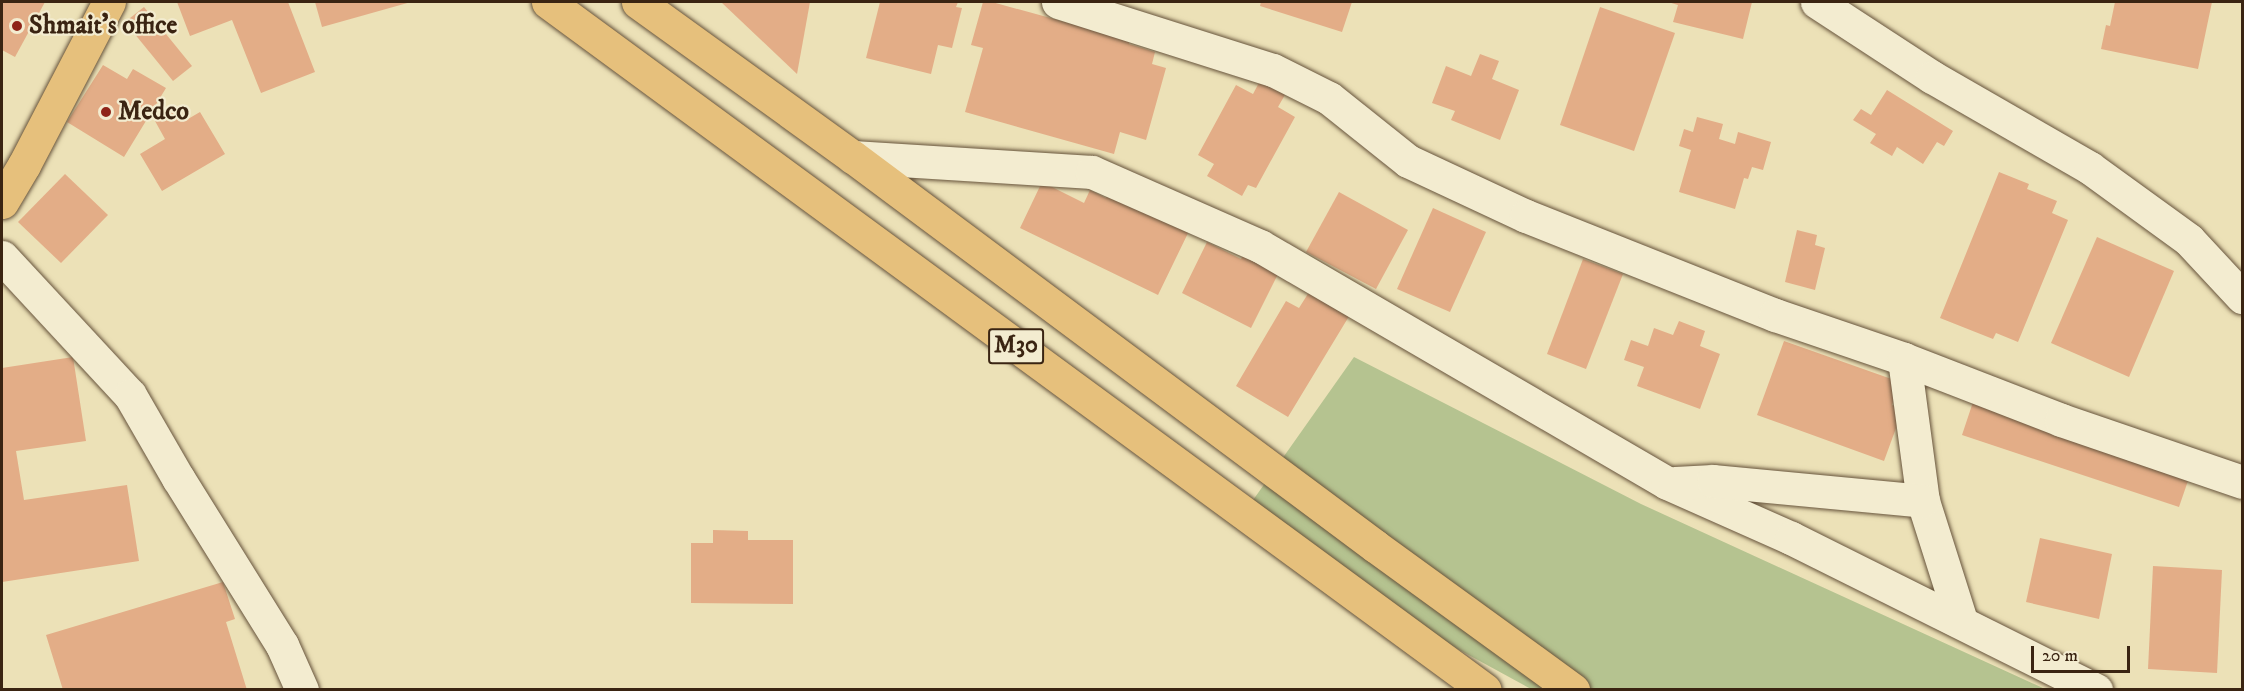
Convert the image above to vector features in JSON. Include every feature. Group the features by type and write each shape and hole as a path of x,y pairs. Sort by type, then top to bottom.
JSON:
{"main road":[{"path":"2,202 24,165 109,2"},
{"name":"M30","path":"548,2 1485,690"},
{"name":"M30","path":"638,2 853,157 1573,690"}],"street":[{"path":"1058,2 1274,70 1329,98 1408,161 1526,216 1775,315 1904,359 2061,420 2242,482"},
{"path":"1817,2 1932,77 2090,168 2189,240 2242,297"},
{"path":"853,157 1092,172 1260,246 1667,483 1791,538 2096,690"},
{"path":"2,257 130,395 178,478 282,645 302,690"},
{"path":"1904,359 1923,501 1961,621"},
{"path":"1667,483 1713,480 1923,501"}],"green space":[{"path":"1354,357 1641,504 2045,689 1531,689 1234,527"}],"building":[{"name":"Shmait's office","path":"2,2 45,2 15,57 2,50"},
{"path":"177,2 288,2 315,72 261,93 232,20 190,36"},
{"path":"315,2 411,2 322,27"},
{"path":"721,2 810,2 797,74"},
{"path":"880,2 958,2 956,7 962,8 952,48 938,45 931,74 866,58"},
{"path":"983,2 992,2 1130,40 1129,44 1155,52 1152,64 1166,68 1146,140 1120,132 1114,154 965,112 983,48 971,45"},
{"path":"1261,2 1352,2 1342,32 1260,6"},
{"path":"1668,2 1752,2 1743,39 1673,22 1678,5"},
{"path":"2115,2 2212,2 2198,69 2101,49 2106,25 2110,26"},
{"path":"144,7 192,66 173,81 125,22"},
{"path":"1600,7 1675,33 1634,151 1560,125"},
{"path":"1480,54 1499,61 1492,79 1519,90 1500,140 1451,120 1455,111 1432,103 1446,66 1471,76"},
{"path":"103,65 127,79 133,69 166,88 124,157 67,122"},
{"path":"1261,79 1286,93 1278,107 1295,117 1256,188 1248,185 1242,196 1207,176 1214,164 1198,155 1236,85 1253,94"},
{"path":"1887,90 1953,131 1944,146 1937,142 1923,164 1897,147 1892,156 1870,143 1876,134 1853,120 1861,109 1871,115"},
{"path":"180,106 188,119 200,112 225,154 162,191 140,154 165,139 155,121"},
{"path":"1697,117 1723,124 1719,139 1735,144 1738,132 1771,142 1763,170 1752,167 1748,179 1744,178 1735,209 1679,192 1691,150 1679,146 1684,129 1693,132"},
{"path":"1999,172 2029,184 2027,189 2057,201 2052,213 2068,220 2018,342 1996,333 1993,339 1940,318"},
{"path":"65,174 108,215 61,263 18,222"},
{"path":"1042,182 1084,203 1090,190 1106,198 1112,186 1190,229 1158,295 1020,228"},
{"path":"1339,192 1408,230 1376,289 1306,252"},
{"path":"1433,208 1486,232 1450,312 1397,289"},
{"path":"1797,230 1817,235 1815,245 1825,248 1815,290 1785,282"},
{"path":"2097,237 2174,271 2129,377 2051,343"},
{"path":"1207,242 1241,259 1246,250 1281,268 1251,328 1182,293"},
{"path":"1583,259 1623,274 1586,369 1547,354"},
{"path":"1311,289 1351,313 1288,417 1236,386 1286,301 1299,308"},
{"path":"1679,321 1705,331 1700,346 1720,354 1700,409 1637,386 1644,367 1624,360 1631,340 1648,346 1654,328 1673,335"},
{"path":"1784,341 1900,382 1892,405 1903,409 1884,461 1757,415"},
{"path":"73,357 86,441 16,451 24,500 127,485 139,561 2,582 2,368"},
{"path":"1974,399 2191,472 2179,507 1962,435"},
{"path":"713,530 748,531 748,540 793,540 793,604 691,603 691,543 713,543"},
{"path":"2040,538 2112,554 2099,619 2026,602"},
{"path":"2153,566 2222,570 2217,673 2148,669"},
{"path":"223,582 235,619 226,622 247,690 63,690 46,635"}],"place":[{"name":"Shmait's office","path":"17,26"},
{"name":"Medco","path":"106,112"}]}
